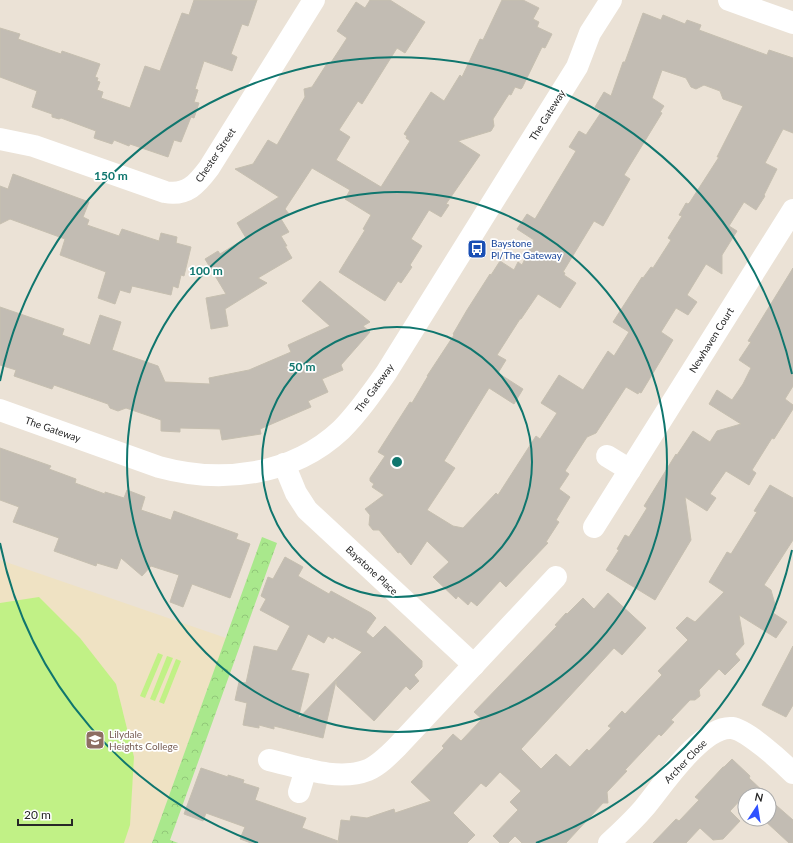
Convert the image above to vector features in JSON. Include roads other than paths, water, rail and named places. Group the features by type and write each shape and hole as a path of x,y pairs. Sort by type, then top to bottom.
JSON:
{"street":[{"name":"Chester Street","path":"0,139 34,146 159,190 174,194 187,190 195,185 209,168 314,0"},
{"name":"The Gateway","path":"590,33 594,0"},
{"name":"The Gateway","path":"0,410 159,467 176,472 197,475 241,475 263,471 284,464 306,454 335,435 353,418 370,397 386,373 577,67 590,33 611,0"},
{"path":"729,0 793,23"},
{"name":"Chester Street","path":"0,130 13,134 34,146"},
{"name":"Newhaven Court","path":"594,527 793,210"},
{"path":"607,456 630,470"},
{"name":"Baystone Place","path":"284,464 296,493 307,510 474,666"},
{"path":"269,760 336,775 348,775 369,769 378,764 397,747 556,577"},
{"name":"Archer Close","path":"609,843 644,808 671,772 685,757 708,737 723,729 731,728 748,735 793,773"},
{"path":"299,792 306,769"}],"place":[{"name":"Baystone Pl/The Gateway","path":"477,249"},
{"name":"Lilydale Heights College","path":"95,740"}]}
